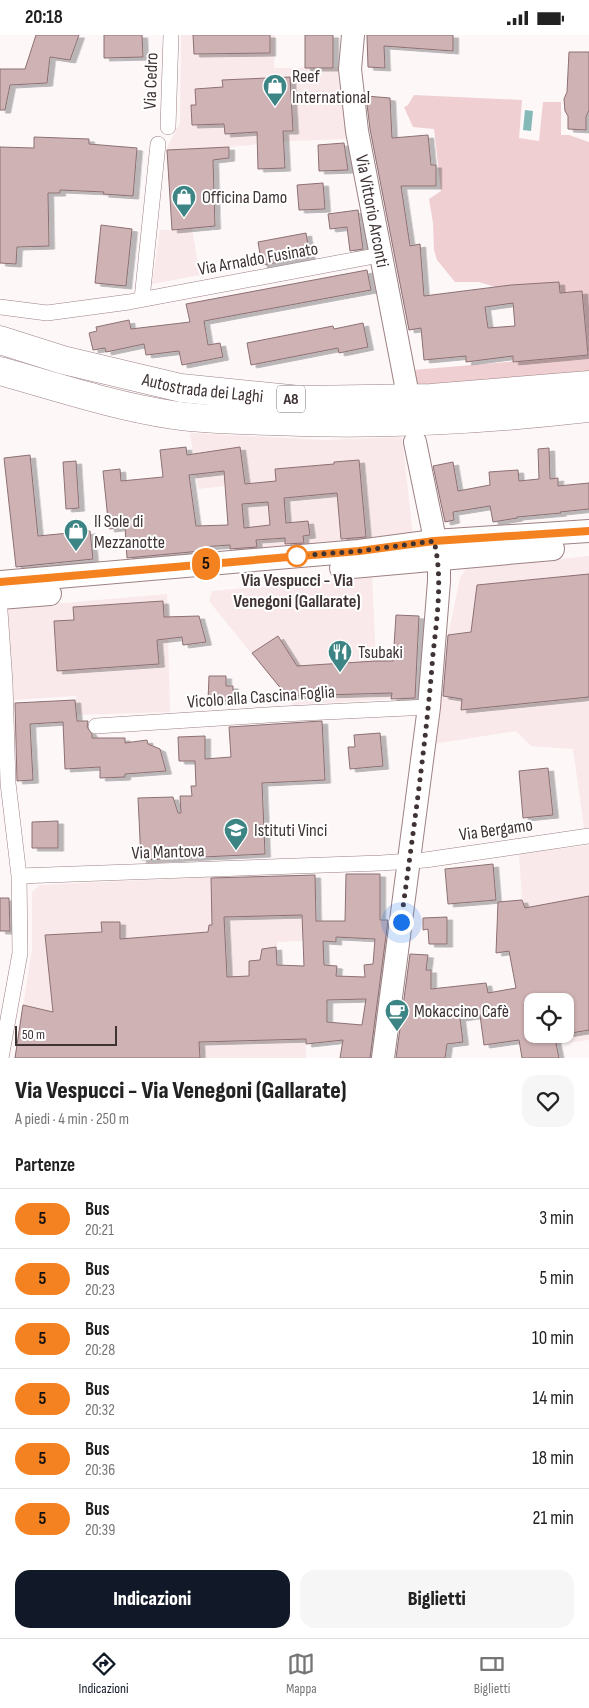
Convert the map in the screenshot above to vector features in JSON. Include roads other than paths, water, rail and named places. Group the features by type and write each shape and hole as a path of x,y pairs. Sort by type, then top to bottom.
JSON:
{"highway":[{"path":"0,329 76,351 186,378 300,400"},
{"name":"Autostrada dei Laghi","path":"0,340 63,360 181,388 300,400 431,398 589,385"},
{"name":"Autostrada dei Laghi","path":"0,371 103,400 173,415 224,419 357,423 512,415 589,408"},
{"path":"0,383 103,400"}],"main road":[{"name":"Via Vittorio Arconti","path":"353,35 350,69 353,105 406,385"},
{"path":"383,1058 429,707 437,618 437,550 415,442"},
{"path":"0,598 437,550 589,531"},
{"path":"0,582 359,551 589,546"}],"street":[{"name":"Via Cedro","path":"168,127 171,35"},
{"path":"142,299 158,144"},
{"name":"Via Arnaldo Fusinato","path":"0,307 47,313 142,299 380,255"},
{"path":"0,611 5,683 8,783 19,876 20,953 1,1058"},
{"name":"Vicolo alla Cascina Foglia","path":"96,726 429,707"},
{"name":"Via Bergamo","path":"408,861 589,835"},
{"name":"Via Mantova","path":"19,876 408,861"}],"water":[{"path":"525,110 533,111 531,131 523,130"}],"place":[{"name":"Reef International","path":"275,107"},
{"name":"Officina Damo","path":"184,218"},
{"name":"Il Sole di Mezzanotte","path":"76,552"},
{"name":"Via Vespucci - Via Venegoni (Gallarate)","path":"297,556"},
{"name":"Tsubaki","path":"340,673"},
{"name":"Istituti Vinci","path":"236,851"},
{"name":"Mokaccino Cafè","path":"397,1032"}]}
